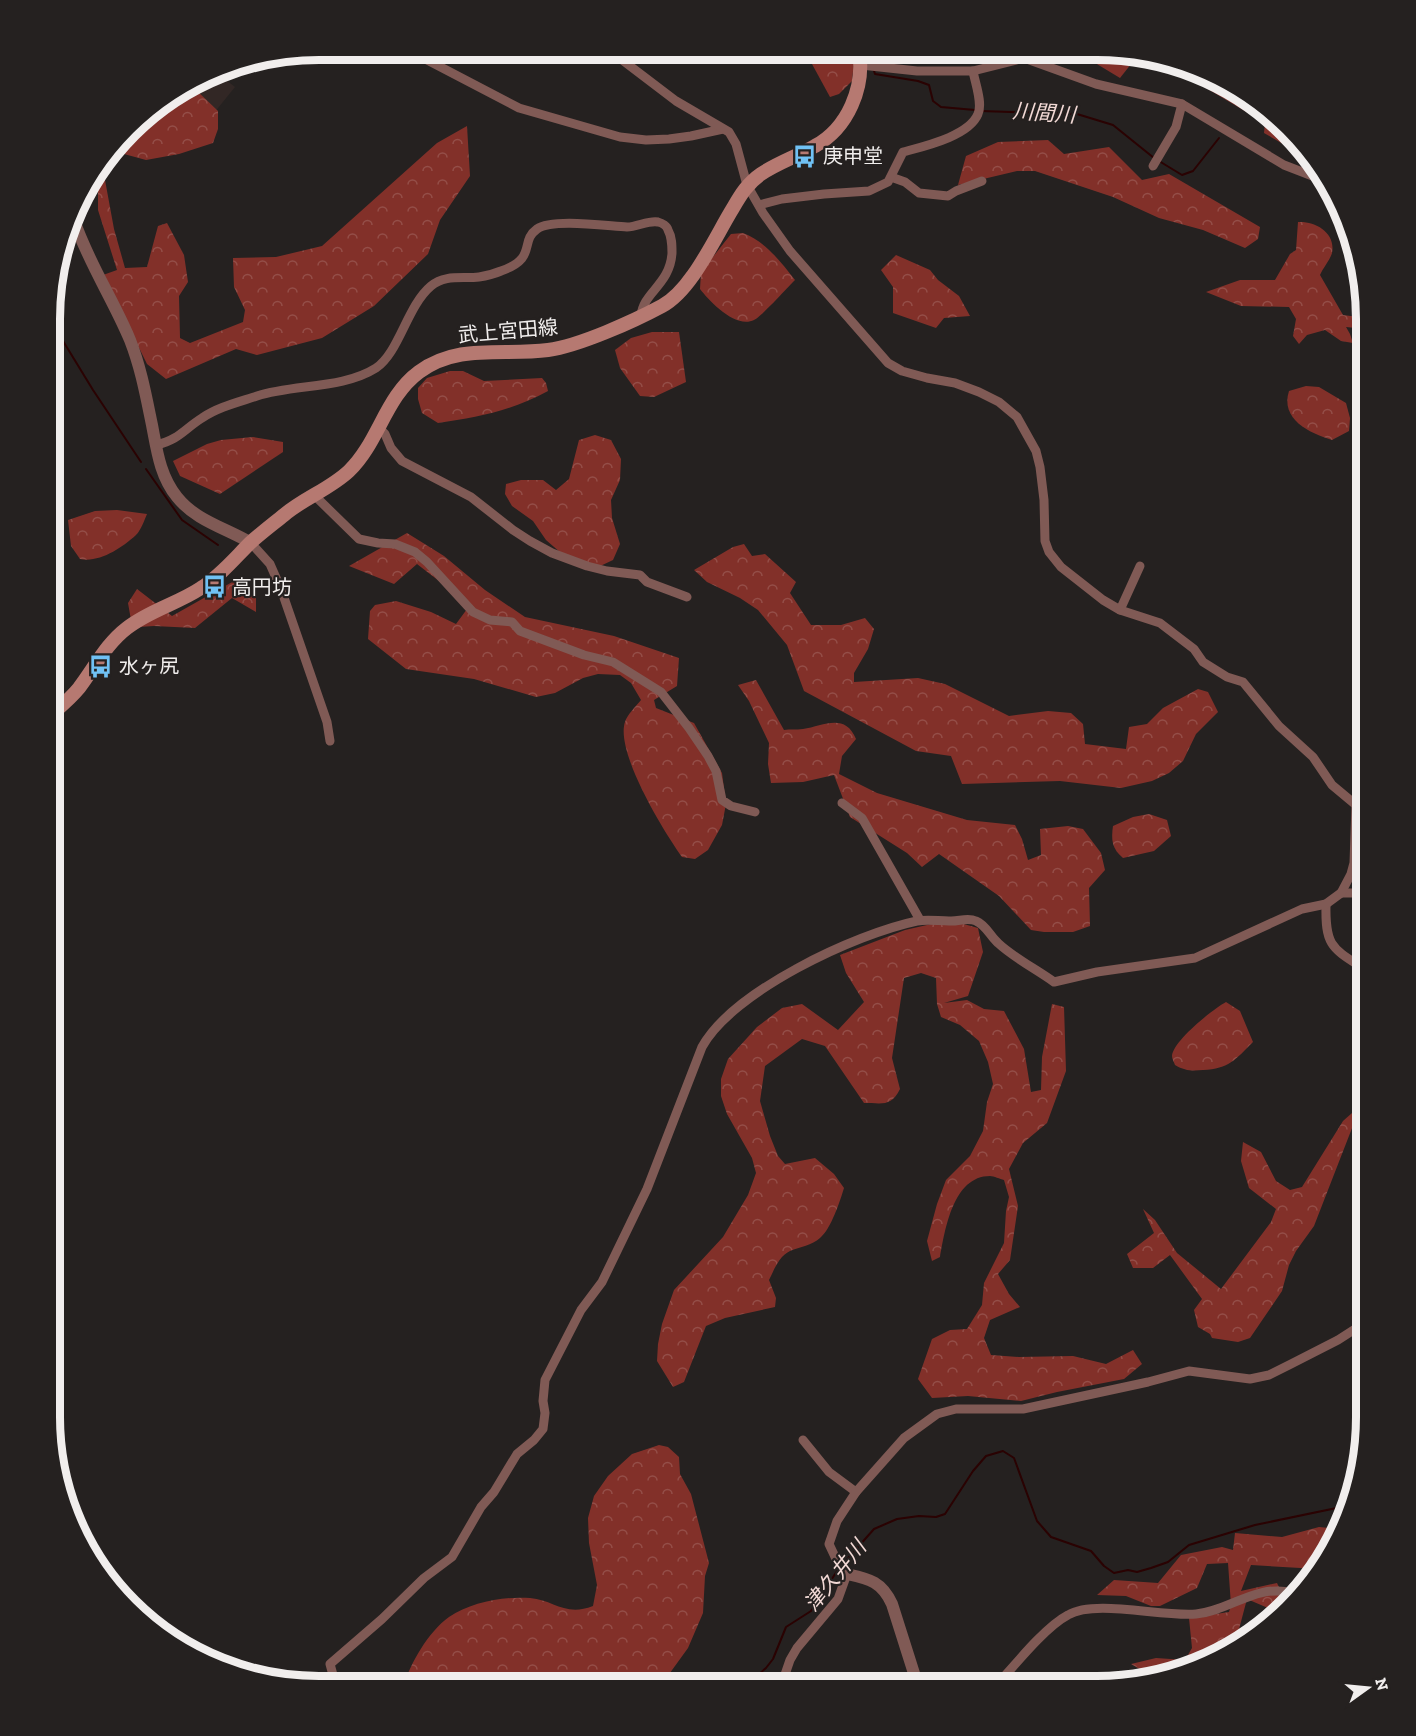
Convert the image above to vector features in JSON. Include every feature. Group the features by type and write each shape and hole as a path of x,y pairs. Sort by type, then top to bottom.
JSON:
{"main road":[{"name":"武上宮田線","path":"60,707 74,694 106,648 121,633 144,616 204,586 287,512 350,469 363,454 394,398 407,382 426,367 443,358 472,352 562,348 664,305 682,290 747,185 763,173 818,144 837,129 850,109 856,94 860,60"}],"street":[{"path":"427,60 519,108 620,136 645,140 669,139 723,129"},
{"path":"333,1676 330,1664 424,1578 452,1557 481,1507 494,1492 517,1454 543,1429 545,1380 575,1320 602,1282 647,1189 708,1035 744,1002 803,966 863,939 920,920 951,922 975,920 998,943 1054,982 1113,969 1195,958 1302,909 1326,903 1341,893 1347,884 1354,863 1356,805 1332,785 1313,757 1279,726 1243,682 1227,677 1203,662 1194,649 1160,623 1120,610 1090,592 1061,567 1049,552 1045,541 1040,467 1036,451 1017,417 999,402 979,392 955,383 902,371 888,363 789,251 747,185 736,144 729,132 676,101 622,60"},
{"path":"861,65 917,71 973,71 1016,60"},
{"path":"1030,60 1096,84 1182,104 1284,165 1313,176"},
{"path":"759,205 793,197 869,191 888,182 903,152 928,146 967,129 979,113 973,71"},
{"path":"1153,166 1176,127 1182,104"},
{"path":"891,177 905,182 919,193 948,196 982,182"},
{"path":"156,445 172,441 203,417 260,395 352,379 377,368 389,355 422,294 433,284 444,278 480,277 516,266 525,256 530,238 536,229 548,225 572,223 630,227 656,222 664,224 672,244 671,261 666,276 642,307 641,316"},
{"path":"77,228 138,361 161,470 167,483 180,501 204,520 251,543 270,564 281,589 327,722 330,741"},
{"path":"378,427 402,461 471,497 530,541 587,567 640,575 647,582 687,597"},
{"path":"314,495 359,539 395,544 406,547 419,555 473,612 490,620 513,622 520,631 584,655 613,662 659,691 669,700 708,756 716,771 722,800 731,806 755,812"},
{"path":"1120,610 1140,566"},
{"path":"842,803 862,818 920,920"},
{"path":"1341,893 1356,893"},
{"path":"1326,903 1329,939 1334,948 1356,963"},
{"path":"915,1676 887,1593 872,1581 847,1574 837,1561 829,1544 837,1521 856,1492 904,1438 937,1414 956,1409 1023,1409 1190,1371 1250,1379 1269,1374 1291,1364 1356,1329"},
{"path":"803,1440 829,1472 856,1492"},
{"path":"784,1676 797,1648 838,1599 847,1574"},
{"path":"1005,1676 1052,1627 1075,1611 1117,1609 1167,1614 1196,1614 1220,1608 1264,1591 1288,1592"}],"shaded area":[{"path":"224,78 235,87 214,113 193,93"}],"green space":[{"path":"812,60 854,60 852,81 839,94 830,97"},
{"path":"1043,60 1058,60 1055,64"},
{"path":"1090,60 1132,62 1120,78"},
{"path":"1187,77 1241,104 1268,124 1292,148 1264,133 1265,123"},
{"path":"197,91 218,111 218,129 213,143 179,154 146,160 120,153 148,124 175,104"},
{"path":"467,126 470,176 440,220 428,254 374,306 322,338 257,355 236,349 166,379 147,364 103,275 117,270 98,210 98,185 108,169 105,180 114,229 125,268 147,267 158,226 167,223 184,255 188,282 179,296 180,338 190,343 243,322 245,310 234,287 233,258 276,257 322,246 437,143"},
{"path":"1048,140 1064,154 1109,147 1142,180 1169,174 1260,227 1258,239 1245,248 1203,230 1159,218 1113,197 1035,171 1017,171 958,185 966,156 998,142"},
{"path":"1298,222 1318,226 1328,234 1332,253 1320,275 1343,315 1356,317 1356,328 1346,327 1353,343 1341,341 1325,330 1307,335 1299,344 1293,336 1296,319 1289,307 1241,306 1206,292 1240,280 1275,280 1290,254 1296,250"},
{"path":"743,233 766,247 795,280 762,314 747,322 739,321 724,313 700,289 701,272 731,234"},
{"path":"896,255 930,270 938,280 959,296 970,316 944,318 936,328 893,313 893,287 881,270"},
{"path":"652,332 679,332 686,382 654,397 640,396 620,368 615,350 631,338"},
{"path":"450,371 463,371 484,381 542,378 548,391 521,404 494,412 438,423 422,413 418,388 427,378"},
{"path":"1306,386 1319,387 1346,403 1350,418 1349,431 1332,440 1298,423 1289,409 1287,401 1289,391"},
{"path":"595,435 611,440 621,459 620,480 611,500 612,518 620,544 613,560 596,568 576,566 546,540 533,521 512,506 505,494 506,484 521,480 543,480 556,490 569,479 579,440"},
{"path":"253,437 283,442 283,452 220,494 180,476 173,461 207,444 221,440"},
{"path":"117,510 147,514 138,533 124,545 102,557 80,559 71,546 68,520 95,511"},
{"path":"407,533 444,556 485,590 525,617 614,636 679,658 677,686 654,700 656,708 694,723 722,773 726,804 722,825 708,850 695,859 682,857 653,811 634,771 624,735 626,719 641,700 631,683 620,675 598,674 583,678 555,693 536,697 474,679 406,669 368,639 370,611 375,605 396,601 431,612 456,624 470,605 417,564 394,584 349,566"},
{"path":"744,544 752,556 765,554 796,582 790,593 811,625 841,625 865,618 874,629 868,649 854,673 854,682 918,678 945,684 1009,716 1048,711 1071,713 1083,724 1085,744 1126,749 1129,727 1147,724 1163,708 1198,689 1208,692 1218,712 1196,734 1183,761 1169,773 1152,781 1121,788 1060,781 962,784 951,756 916,751 804,691 787,645 758,610 740,598 707,582 694,570 733,547"},
{"path":"234,581 256,590 256,612 232,598 195,628 138,627 131,620 128,603 137,589 172,616"},
{"path":"756,680 784,730 833,723 846,726 856,739 842,756 839,774 877,793 967,820 1015,825 1028,860 1041,855 1040,829 1068,826 1083,829 1101,853 1105,870 1089,888 1090,926 1073,932 1031,930 999,896 939,854 922,867 907,853 850,817 834,775 803,782 771,783 768,764 769,743 749,701 738,685"},
{"path":"1149,814 1167,820 1171,836 1154,851 1123,858 1113,844 1113,826 1133,817"},
{"path":"949,920 978,928 983,952 968,996 944,1003 967,1000 984,1009 1004,1011 1024,1049 1031,1092 1041,1090 1042,1057 1052,1004 1064,1007 1066,1071 1047,1123 1023,1143 1009,1169 1018,1206 1010,1260 998,1274 1009,1294 1020,1307 990,1320 984,1338 991,1355 1073,1356 1106,1364 1133,1350 1142,1364 1124,1379 1021,1401 968,1396 932,1398 918,1379 932,1339 950,1330 967,1329 982,1305 984,1283 1004,1243 1009,1197 1004,1180 995,1177 977,1178 967,1185 953,1206 940,1257 932,1261 927,1241 937,1204 946,1180 970,1156 983,1131 987,1102 993,1084 988,1062 979,1041 960,1025 941,1017 937,1004 936,978 921,973 904,978 892,1058 900,1089 890,1101 864,1103 825,1046 802,1039 765,1066 760,1101 778,1156 785,1164 815,1158 834,1174 844,1188 835,1214 824,1234 813,1242 786,1253 777,1264 769,1280 776,1298 775,1307 725,1318 706,1326 684,1382 673,1387 657,1361 662,1324 674,1290 723,1237 748,1195 756,1173 752,1158 727,1114 721,1096 721,1079 728,1059 757,1027 782,1008 802,1004 838,1030 864,1002 846,973 840,955 905,930"},
{"path":"1226,1002 1240,1011 1253,1042 1237,1058 1219,1068 1192,1070 1175,1065 1172,1056 1179,1042 1203,1018"},
{"path":"1356,1109 1356,1118 1314,1226 1289,1265 1282,1291 1250,1338 1238,1342 1212,1338 1210,1334 1198,1327 1194,1310 1202,1299 1170,1255 1153,1268 1133,1268 1127,1254 1154,1233 1143,1209 1155,1220 1177,1253 1221,1289 1271,1222 1276,1209 1249,1188 1241,1161 1243,1142 1261,1152 1276,1181 1290,1190 1302,1187 1343,1121"},
{"path":"659,1445 668,1447 679,1457 680,1474 691,1494 709,1563 705,1576 703,1613 688,1648 668,1676 407,1676 427,1639 441,1623 467,1607 499,1599 520,1598 538,1599 575,1610 593,1606 597,1585 589,1543 588,1518 594,1496 608,1476 632,1454"},
{"path":"1319,1527 1330,1528 1307,1568 1251,1565 1241,1591 1277,1583 1283,1597 1270,1610 1247,1599 1238,1634 1196,1656 1180,1662 1164,1667 1144,1672 1131,1664 1156,1658 1185,1660 1192,1648 1189,1618 1229,1612 1231,1605 1228,1563 1207,1564 1197,1588 1160,1606 1151,1606 1126,1596 1097,1595 1114,1580 1158,1583 1181,1555 1222,1547 1233,1550 1235,1533 1282,1537"}],"waterway":[{"name":"川間川","path":"873,68 875,74 929,85 933,101 941,107 975,110"},
{"name":"川間川","path":"981,111 1077,114 1113,125 1154,158"},
{"name":"川間川","path":"1159,161 1182,175 1193,171 1219,138"},
{"path":"60,336 141,462"},
{"path":"146,469 182,520 218,545"},
{"name":"津久井川","path":"843,1564 874,1529 897,1519 919,1516 936,1517 945,1514 973,1471 986,1456 1003,1451 1014,1458 1037,1521 1051,1537 1091,1551 1104,1566 1114,1573 1128,1570 1137,1572 1151,1568 1168,1562 1189,1545 1255,1525 1339,1507"},
{"name":"津久井川","path":"757,1676 773,1659 786,1627 811,1611 839,1568"}],"place":[{"name":"庚申堂","path":"805,156"},
{"name":"高円坊","path":"214,587"},
{"name":"水ヶ尻","path":"101,666"}]}
